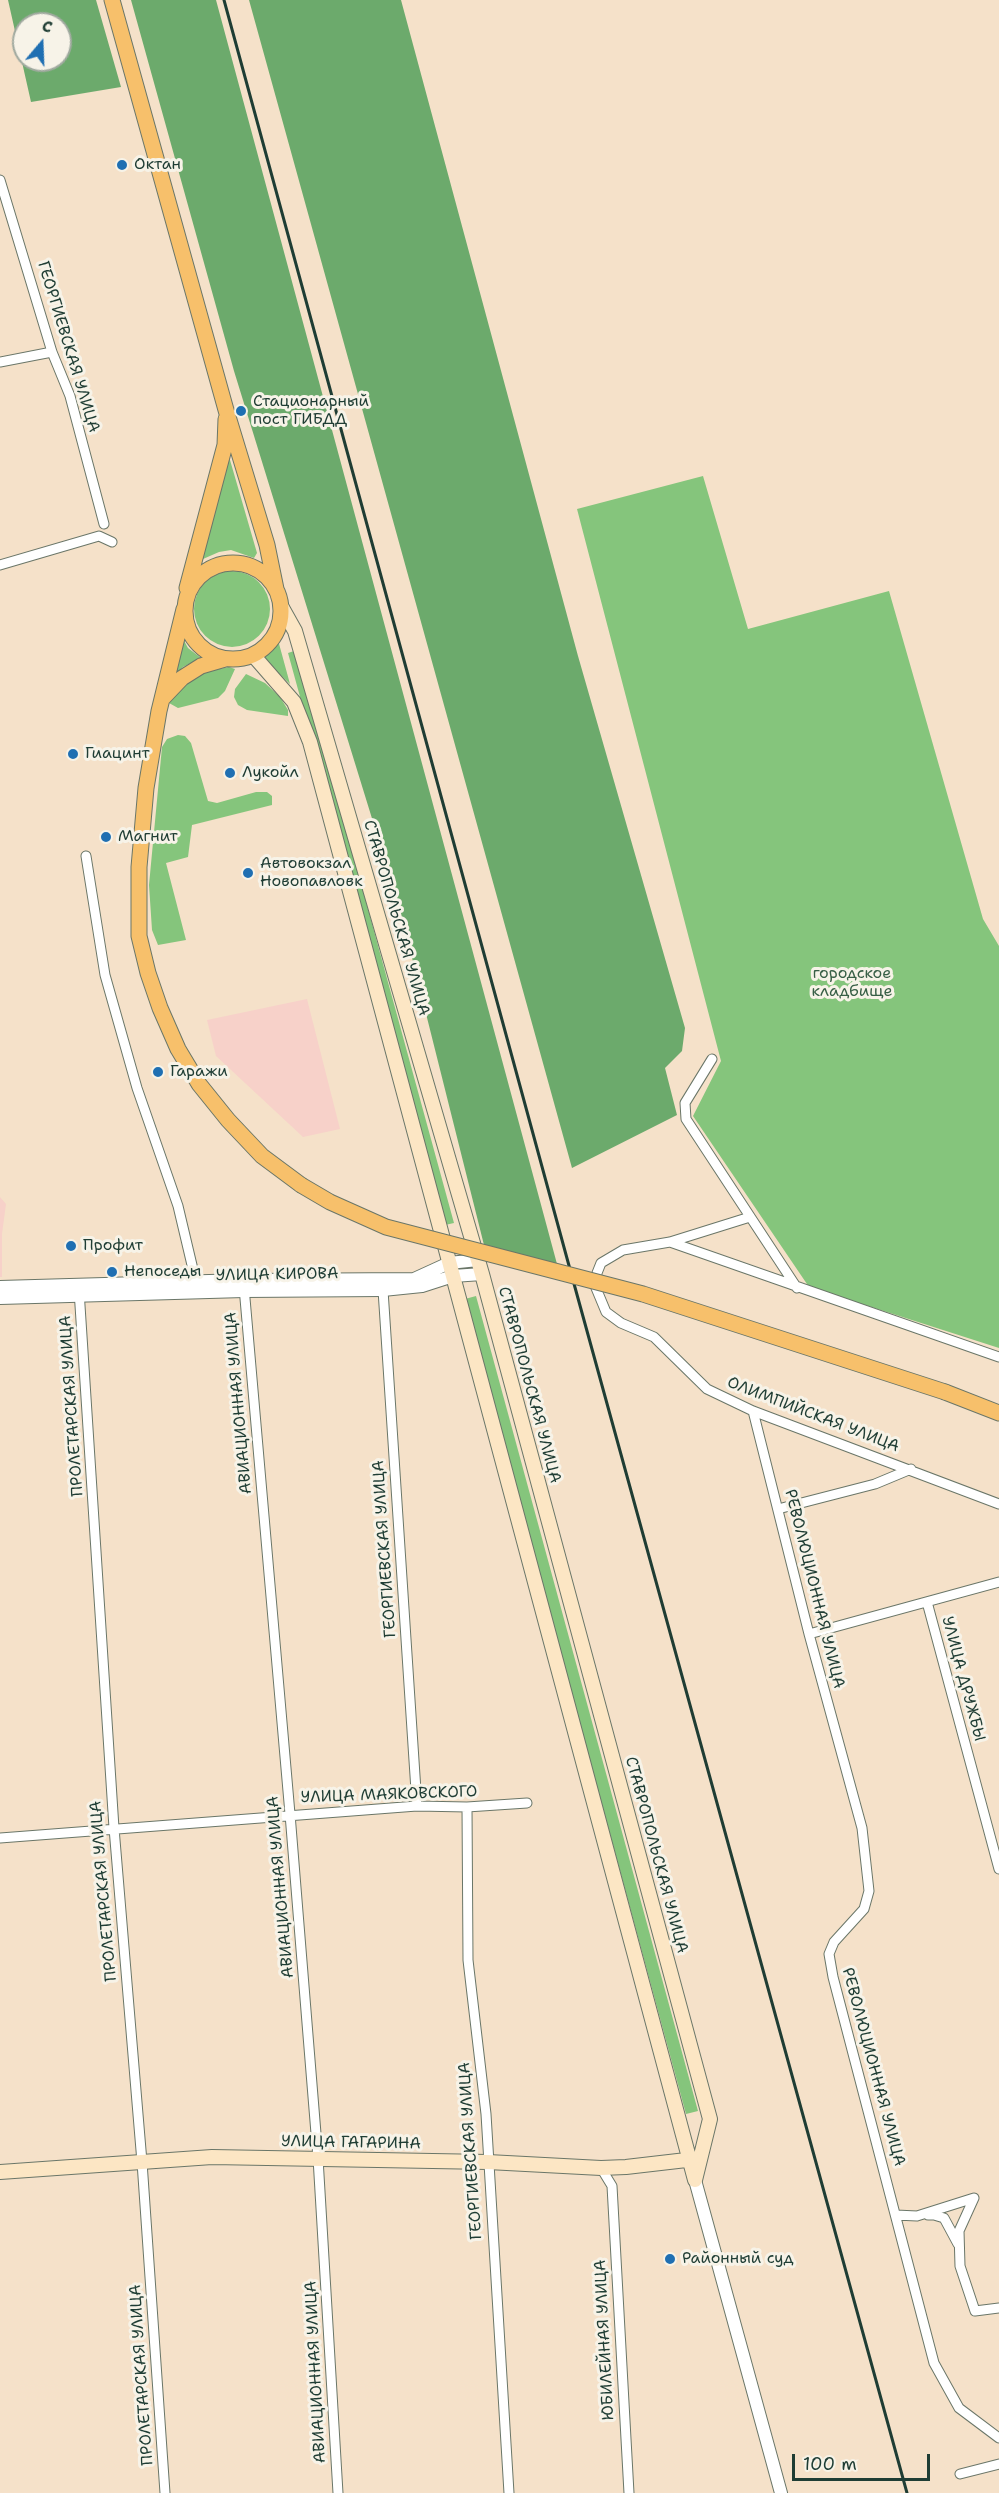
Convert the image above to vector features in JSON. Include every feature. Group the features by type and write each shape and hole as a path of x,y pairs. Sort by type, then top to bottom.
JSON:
{"main road":[{"path":"112,0 226,410 267,544 281,606 281,618 272,640 253,655 225,659 201,666 182,678 162,699"},
{"path":"226,410 225,445 188,580 185,603 162,699 146,789 139,867 140,936 148,972 160,1008 178,1049 199,1084 228,1120 262,1156 301,1185 330,1202 386,1227 643,1294 945,1392 999,1413"},
{"path":"225,659 200,647 188,629 185,603 200,575 223,564 241,564 259,571 276,589"},
{"name":"СТАВРОПОЛЬСКАЯ УЛИЦА","path":"281,606 295,630 482,1274 710,2119 694,2159"},
{"path":"253,655 294,702 310,742 694,2159 695,2180"},
{"name":"УЛИЦА ГАГАРИНА","path":"0,2172 212,2157 488,2162 601,2168 626,2168 694,2159"}],"street":[{"name":"ГЕОРГИЕВСКАЯ УЛИЦА","path":"0,180 52,352 70,396 104,524"},
{"path":"0,362 52,352"},
{"path":"0,565 99,536 112,542"},
{"path":"86,856 105,975 137,1088 178,1206 196,1282"},
{"path":"712,1059 685,1103 686,1119 796,1288"},
{"path":"670,1242 750,1217"},
{"path":"670,1242 999,1358"},
{"name":"ОЛИМПИЙСКАЯ УЛИЦА","path":"670,1242 623,1250 601,1263 597,1273 596,1288 606,1312 621,1323 654,1336 707,1389 753,1411 999,1504"},
{"name":"УЛИЦА КИРОВА","path":"0,1287 79,1291 414,1279 478,1260"},
{"name":"УЛИЦА КИРОВА","path":"0,1299 196,1282 383,1290 422,1286 451,1269 482,1274"},
{"name":"АВИАЦИОННАЯ УЛИЦА","path":"244,1285 291,1814 318,2158 338,2493"},
{"name":"ГЕОРГИЕВСКАЯ УЛИЦА","path":"383,1290 417,1806"},
{"name":"ПРОЛЕТАРСКАЯ УЛИЦА","path":"79,1291 114,1828 142,2162 165,2493"},
{"name":"РЕВОЛЮЦИОННАЯ УЛИЦА","path":"753,1411 809,1634 862,1828 869,1891 864,1909 834,1942 829,1954 831,1965 934,2363 959,2408 999,2438"},
{"name":"ОЛИМПИЙСКАЯ УЛИЦА","path":"778,1509 875,1484 911,1469"},
{"path":"809,1634 999,1582"},
{"name":"УЛИЦА ДРУЖБЫ","path":"927,1602 999,1869"},
{"name":"УЛИЦА МАЯКОВСКОГО","path":"0,1838 291,1814 417,1806 467,1807 527,1803"},
{"name":"ГЕОРГИЕВСКАЯ УЛИЦА","path":"467,1807 468,1960 486,2114 508,2493"},
{"name":"ЮБИЛЕЙНАЯ УЛИЦА","path":"601,2168 612,2186 629,2493"},
{"path":"612,2186 626,2168"},
{"path":"695,2180 781,2493"},
{"path":"916,2216 974,2198 959,2231 960,2266 975,2311 999,2308"},
{"path":"896,2215 934,2215 944,2218 958,2246"},
{"path":"960,2474 999,2464"}],"shaded area":[{"path":"307,999 340,1129 303,1137 216,1056 207,1020"},
{"path":"0,1197 6,1204 2,1234 2,1277 0,1277"}],"green space":[{"path":"8,0 96,0 121,87 31,102 24,72 72,72 72,12 12,12 12,18"},
{"path":"131,0 216,0 557,1264 484,1245 399,906 234,371"},
{"path":"249,0 401,0 578,656 685,1028 682,1051 665,1068 677,1115 572,1168"},
{"path":"230,460 257,553 254,558 231,550 203,559 199,556 224,461"},
{"name":"городское кладбище","path":"703,476 748,629 889,591 983,919 999,946 999,1348 809,1287 693,1116 721,1061 577,509"},
{"path":"232,571 247,574 259,582 267,594 270,609 267,624 259,636 247,644 232,647 217,644 205,636 197,624 194,609 197,594 205,582 217,574"},
{"path":"182,637 188,648 201,658 183,667 174,676"},
{"path":"278,640 290,684 275,670 258,660"},
{"path":"297,650 454,1223 445,1225 288,653"},
{"path":"229,667 235,669 225,691 218,698 178,708 169,703 187,682 199,673"},
{"path":"246,674 265,683 280,697 288,710 288,716 247,710 238,705 234,697 235,689"},
{"path":"178,735 185,736 191,743 208,801 217,803 256,792 267,792 272,796 272,805 192,825 188,857 166,863 186,940 158,945 152,930 149,885 162,747 167,739"},
{"path":"476,1296 698,2111 686,2114 465,1299"}],"railway":[{"path":"224,0 907,2493"}],"place":[{"name":"Октан","path":"122,165"},
{"name":"Стационарный пост ГИБДД","path":"241,411"},
{"name":"Гиацинт","path":"73,754"},
{"name":"Лукойл","path":"230,773"},
{"name":"Магнит","path":"106,837"},
{"name":"Автовокзал Новопавловк","path":"248,873"},
{"name":"Гаражи","path":"158,1072"},
{"name":"Профит","path":"71,1246"},
{"name":"Непоседы","path":"112,1272"},
{"name":"Районный суд","path":"670,2259"}]}
